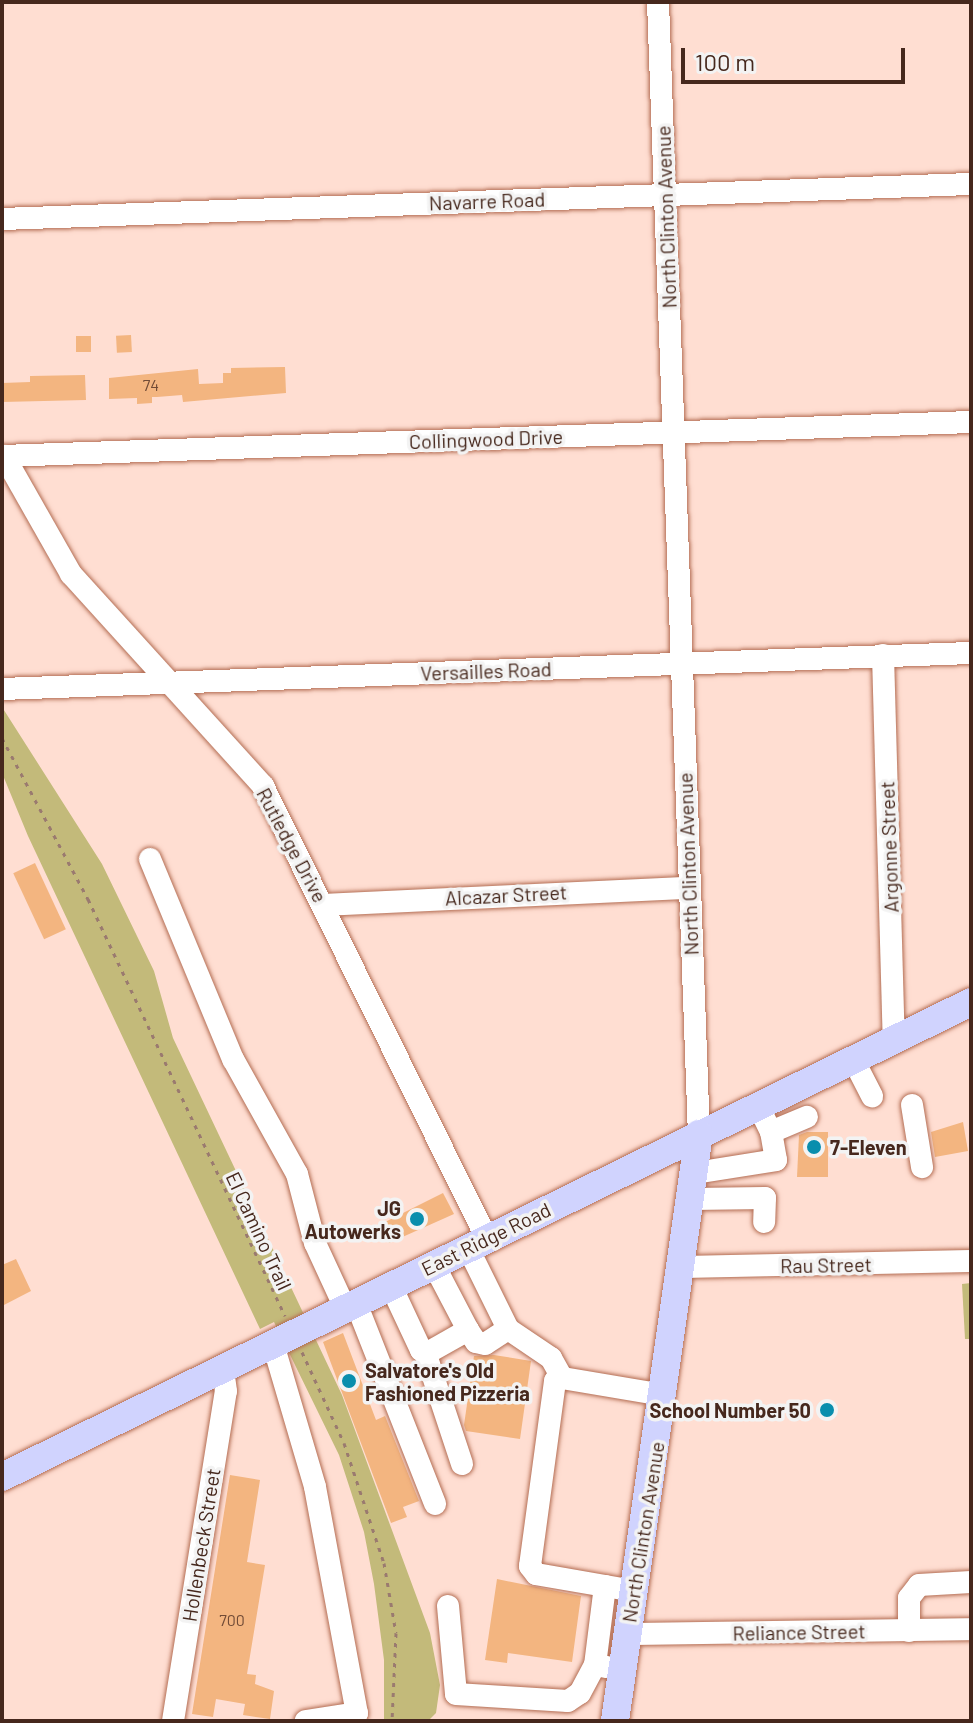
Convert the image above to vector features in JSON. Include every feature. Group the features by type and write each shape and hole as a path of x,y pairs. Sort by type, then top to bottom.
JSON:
{"main road":[{"name":"East Ridge Road","path":"2,1477 223,1369 286,1345 351,1306 971,1002"},
{"name":"North Clinton Avenue","path":"615,1721 609,1667 627,1634 664,1395 699,1134"}],"street":[{"name":"North Clinton Avenue","path":"658,2 699,1134"},
{"name":"Navarre Road","path":"2,219 971,184"},
{"name":"Collingwood Drive","path":"3,456 971,422"},
{"name":"Rutledge Drive","path":"3,456 71,574 263,786 323,905 478,1243 508,1329"},
{"name":"Versailles Road","path":"2,689 971,653"},
{"name":"Argonne Street","path":"883,655 894,1038"},
{"path":"150,859 233,1059 297,1174 315,1243 351,1306 435,1504"},
{"name":"Alcazar Street","path":"323,905 689,888"},
{"path":"853,1059 872,1096"},
{"path":"693,1186 776,1160 771,1132 758,1105"},
{"path":"912,1105 922,1167"},
{"path":"771,1132 807,1117"},
{"path":"693,1186 765,1198 764,1222"},
{"name":"Rau Street","path":"682,1267 971,1261"},
{"path":"434,1265 476,1342 485,1344 508,1329 551,1358 562,1378"},
{"path":"391,1286 425,1352 462,1464"},
{"path":"425,1352 468,1330"},
{"path":"286,1345 357,1713 306,1721"},
{"name":"Hollenbeck Street","path":"173,1721 226,1391 223,1369"},
{"path":"634,1591 536,1574 530,1566 555,1381 562,1378 664,1395"},
{"path":"909,1631 909,1598 919,1585 971,1582"},
{"path":"448,1606 456,1694 568,1701 609,1667 605,1586"},
{"name":"Reliance Street","path":"627,1634 971,1629"}],"path":[{"name":"El Camino Trail","path":"2,738 88,899 286,1319"},
{"path":"286,1345 344,1443 384,1563 396,1633 392,1721"}],"shaded area":[{"path":"2,707 102,864 154,971 173,1038 342,1395 430,1633 440,1685 436,1713 428,1721 384,1721 384,1660 374,1584 364,1532 339,1455 274,1322 260,1329 28,836 2,773"},
{"path":"971,1283 971,1339 965,1339 962,1284"}],"building":[{"path":"131,335 132,352 117,353 116,336"},
{"path":"76,336 91,336 91,352 76,352"},
{"path":"285,367 286,393 183,402 182,395 152,397 152,403 137,404 137,398 109,399 109,378 198,369 199,384 223,383 223,373 231,373 231,368"},
{"path":"85,375 86,400 2,402 2,383 30,382 30,376"},
{"path":"35,863 66,929 44,939 13,873"},
{"path":"963,1122 968,1151 935,1157 931,1132"},
{"name":"7-Eleven","path":"828,1132 828,1177 797,1177 799,1135"},
{"name":"JG Autowerks","path":"443,1193 454,1214 389,1243 381,1224"},
{"path":"16,1259 31,1291 2,1306 2,1265"},
{"path":"343,1333 376,1420 385,1416 419,1501 403,1507 407,1517 391,1523 323,1342"},
{"path":"494,1355 531,1361 520,1439 466,1431 464,1425 474,1356"},
{"path":"230,1475 260,1480 247,1562 265,1565 247,1674 256,1675 255,1684 274,1691 270,1719 243,1715 245,1704 216,1699 213,1717 192,1714"},
{"path":"497,1579 581,1596 572,1662 508,1653 507,1663 485,1660"}],"place":[{"name":"7-Eleven","path":"814,1147"},
{"name":"JG Autowerks","path":"417,1219"},
{"name":"Salvatore's Old Fashioned Pizzeria","path":"349,1381"},
{"name":"School Number 50","path":"827,1410"}]}
